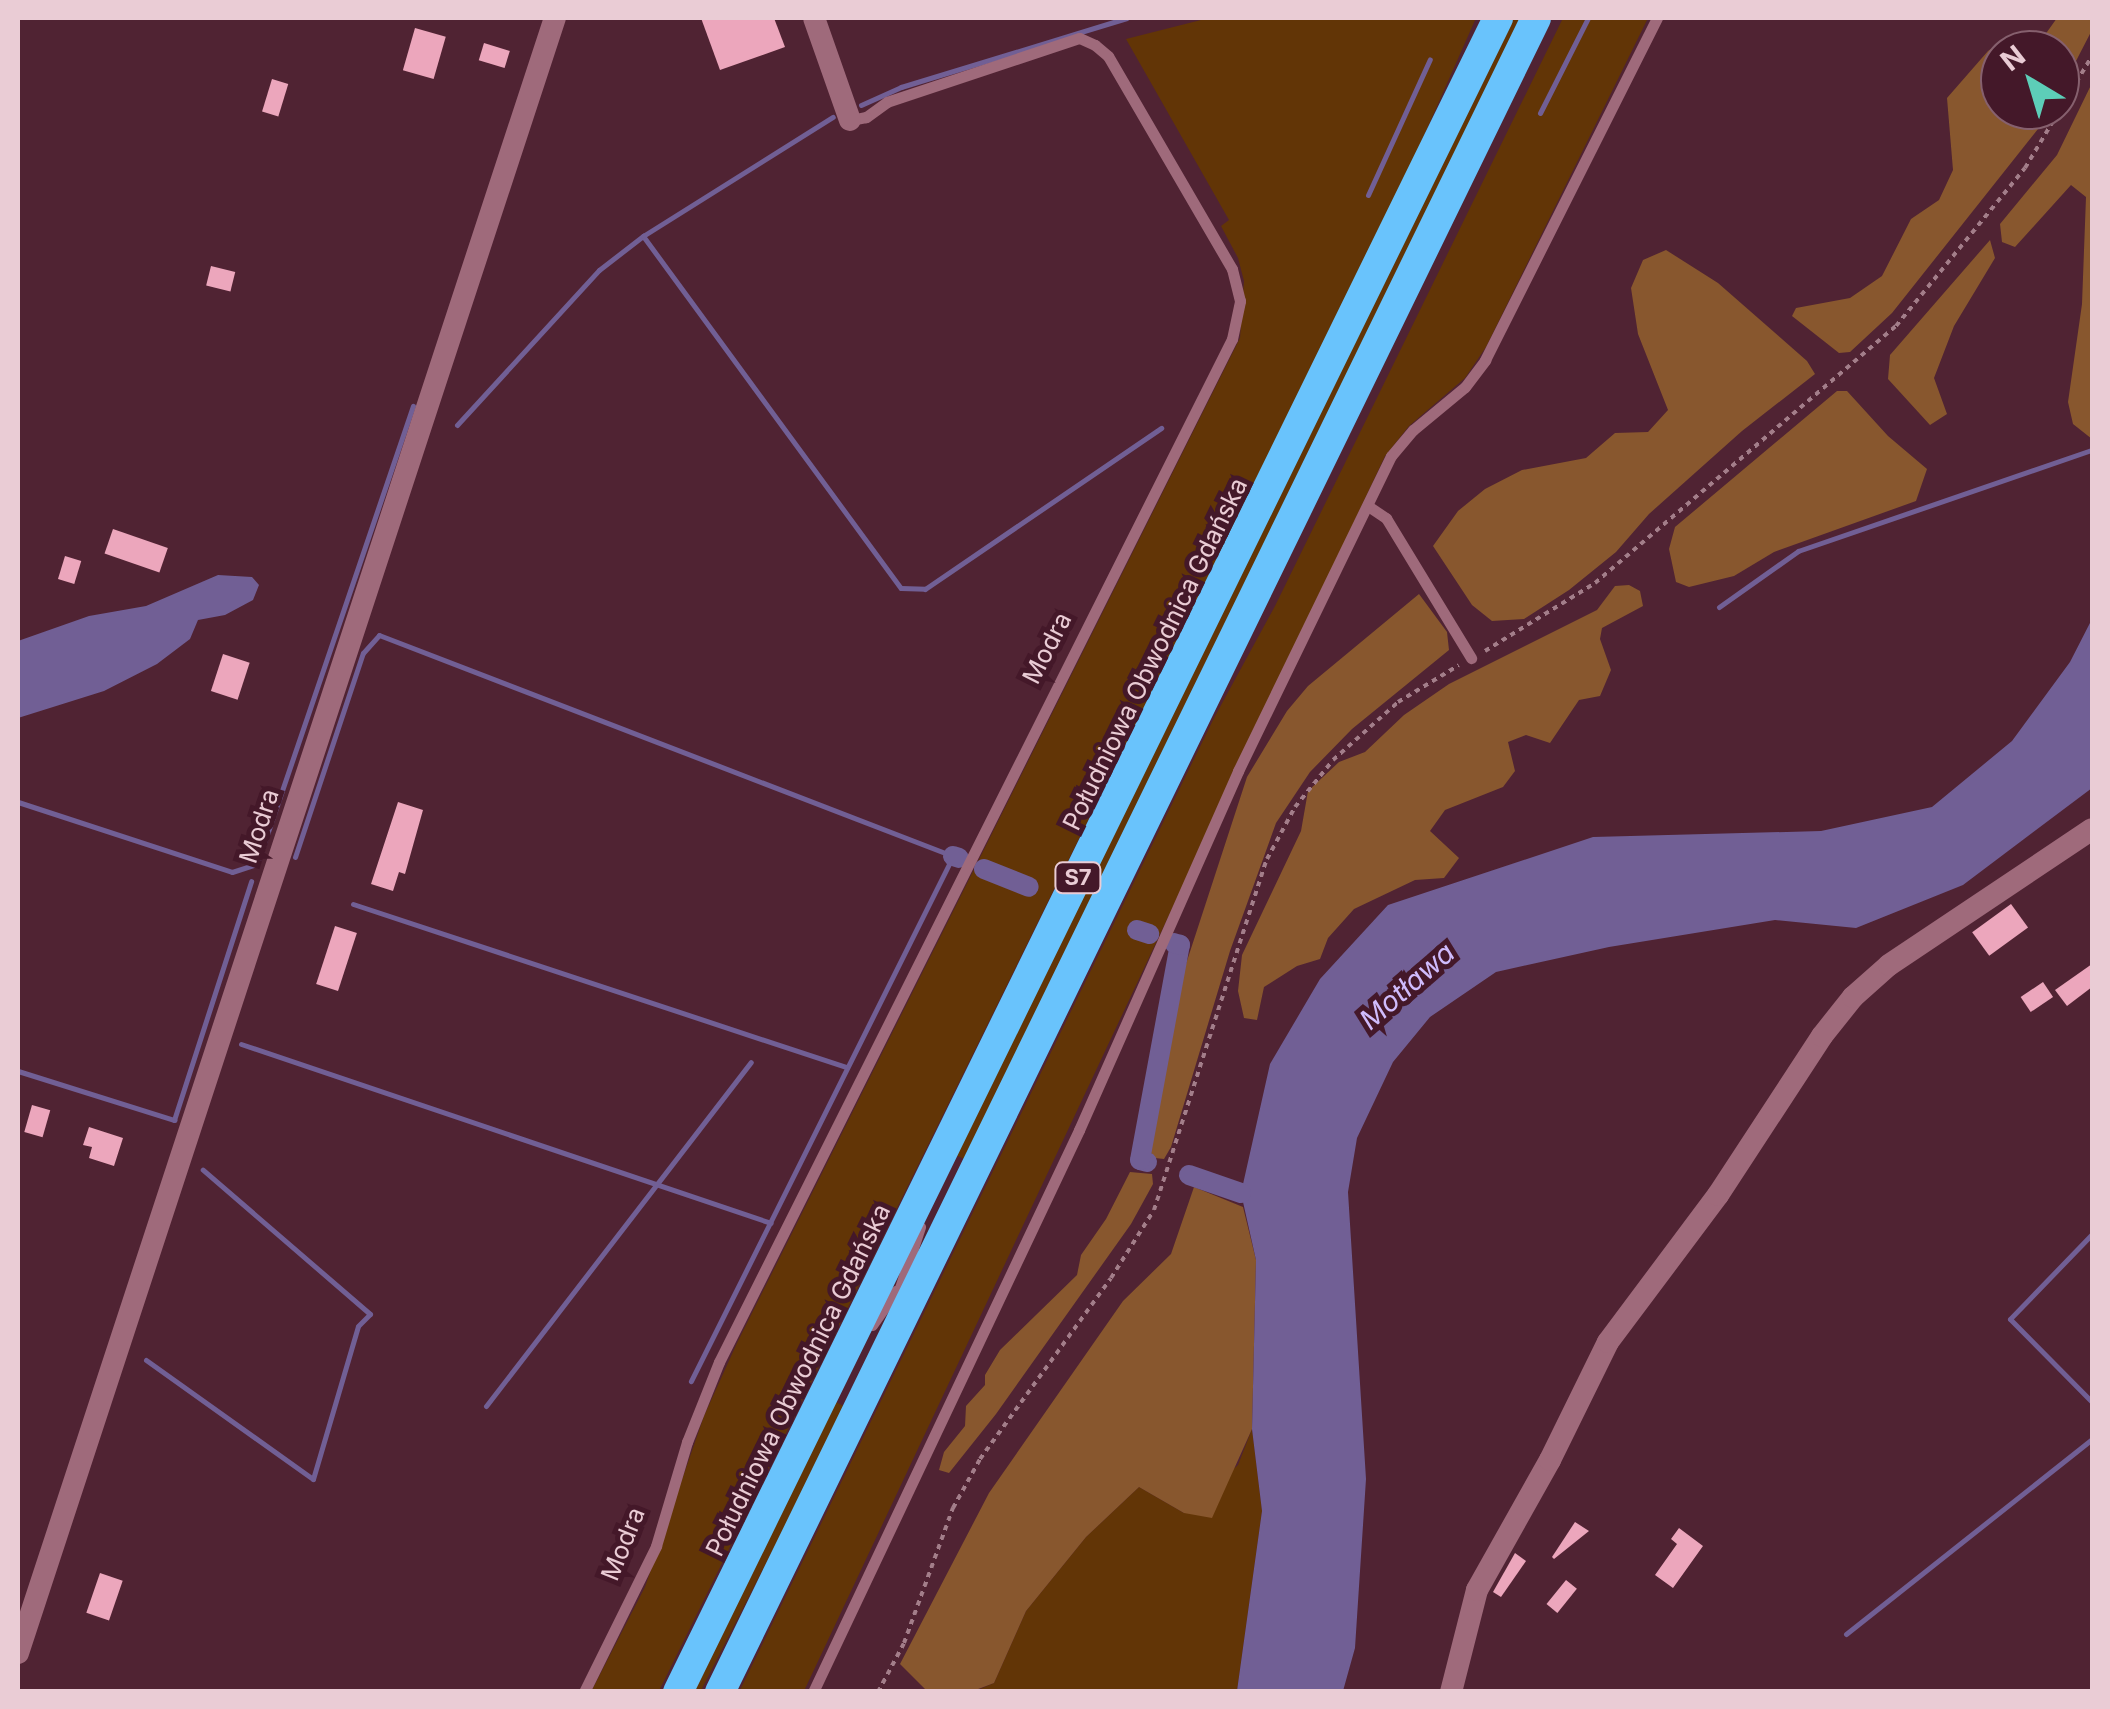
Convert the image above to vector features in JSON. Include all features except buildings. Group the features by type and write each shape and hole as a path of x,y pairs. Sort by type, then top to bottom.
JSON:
{"highway":[{"name":"Południowa Obwodnica Gdańska","path":"678,1692 1498,18"},
{"name":"S7","path":"720,1692 1504,84 1545,25"}],"street":[{"name":"Modra","path":"18,1653 555,18"},
{"path":"814,18 850,120"},
{"path":"1452,1692 1477,1590 1550,1460 1608,1342 1718,1195 1822,1036 1853,997 1889,965 2091,836"}],"lane":[{"path":"813,1692 1079,1130 1238,770 1391,456 1412,430 1465,387 1485,360 1657,18"},
{"name":"Modra","path":"584,1692 656,1546 718,1362 1232,340 1240,301 1232,269 1108,56 1079,38 887,102 866,117 850,120"},
{"path":"1368,506 1386,518 1471,658"},
{"path":"856,1412 945,1150"},
{"path":"824,1395 977,1165"}],"path":[{"path":"878,1692 904,1642 952,1508 980,1460 1111,1278 1154,1210 1267,859 1295,807 1333,760 1398,702 1595,583 1896,326 2024,168 2092,56"}],"shaded area":[{"path":"1209,18 1476,18 1410,167 659,1691 591,1692 645,1587 704,1416 737,1343 1240,338 1244,281 1238,258 1221,226 1229,220 1126,39"},
{"path":"1512,18 1524,18 967,1160 955,1155"},
{"path":"1563,18 1648,18 1486,347 1465,378 1409,426 1385,456 804,1691 739,1692 1214,718 1275,606"},
{"path":"2057,18 2092,18 2092,30 2080,53 2080,30 2048,30"},
{"path":"1980,60 1980,130 2037,130 1892,313 1850,352 1839,353 1792,316 1796,308 1850,298 1882,276 1911,219 1939,200 1953,170 1947,98"},
{"path":"2092,83 2092,439 2073,424 2068,402 2082,304 2086,197 2071,185 2015,247 2002,242 2000,224 2057,155 2069,130 2080,130 2080,108"},
{"path":"1990,240 1995,258 1954,326 1934,378 1947,414 1930,425 1888,379 1890,355"},
{"path":"1666,250 1718,283 1807,361 1815,374 1742,431 1649,514 1616,552 1569,590 1524,619 1492,621 1472,605 1433,546 1458,511 1485,489 1522,470 1586,458 1615,433 1648,432 1668,410 1638,334 1631,288 1643,260"},
{"path":"1837,391 1847,391 1888,436 1927,469 1916,501 1774,552 1734,576 1689,587 1676,582 1669,549 1675,527"},
{"path":"1629,585 1640,591 1643,606 1602,628 1600,639 1611,670 1600,696 1579,700 1550,743 1526,735 1508,742 1515,771 1503,787 1445,810 1430,831 1459,858 1444,878 1415,880 1354,909 1328,938 1320,959 1297,966 1264,987 1257,1020 1244,1018 1238,991 1242,955 1301,831 1308,791 1339,762 1365,752 1404,715 1449,684 1597,610 1615,586"},
{"path":"1419,594 1447,632 1449,650 1352,729 1310,772 1276,823 1230,951 1171,1147 1164,1159 1155,1158 1147,1148 1148,1135 1184,970 1247,777 1287,711 1308,686"},
{"path":"1130,1172 1152,1174 1153,1184 1131,1224 996,1414 949,1473 939,1470 944,1452 965,1426 966,1406 985,1385 985,1375 1000,1350 1077,1275 1081,1255 1106,1219"},
{"path":"1194,1187 1243,1207 1256,1260 1252,1429 1212,1518 1184,1513 1139,1487 1086,1537 1026,1611 994,1683 973,1691 927,1691 900,1664 989,1493 1123,1301 1171,1254"},
{"path":"834,1401 846,1407 700,1692 687,1690"},
{"path":"1252,1429 1262,1511 1237,1691 973,1692 994,1683 1026,1611 1086,1537 1139,1487 1184,1513 1238,1465"}],"water":[{"path":"218,575 252,577 259,585 253,600 225,615 198,620 190,639 157,664 104,691 18,718 18,641 89,616 146,606"},
{"name":"Motława","path":"2092,619 2092,788 1963,885 1856,928 1775,920 1609,947 1496,972 1430,1017 1393,1062 1357,1138 1348,1192 1366,1479 1355,1648 1343,1691 1237,1691 1262,1511 1252,1429 1256,1260 1241,1193 1270,1064 1320,979 1388,905 1593,837 1821,831 1932,807 2012,741 2070,662"}],"waterway":[{"path":"861,105 901,87 1127,18"},
{"path":"1540,113 1588,18"},
{"path":"1368,195 1430,59"},
{"path":"457,425 599,270 643,236 833,117"},
{"path":"643,236 901,588 925,589 1161,428"},
{"path":"18,802 232,872 257,864 413,406"},
{"path":"1719,607 1798,551 2092,450"},
{"path":"295,857 363,653 379,635 953,856 691,1381"},
{"path":"953,856 959,858"},
{"path":"984,869 1029,887"},
{"path":"18,1071 174,1120 251,881"},
{"path":"353,904 846,1067"},
{"path":"1137,930 1149,934"},
{"path":"1147,1162 1140,1160 1180,945 1174,943"},
{"path":"241,1044 771,1223"},
{"path":"486,1406 751,1062"},
{"path":"146,1360 313,1479 358,1326 370,1314 203,1170"},
{"path":"1189,1175 1241,1193"},
{"path":"2092,1234 2010,1319 2092,1402"},
{"path":"1846,1634 2092,1439"}]}
